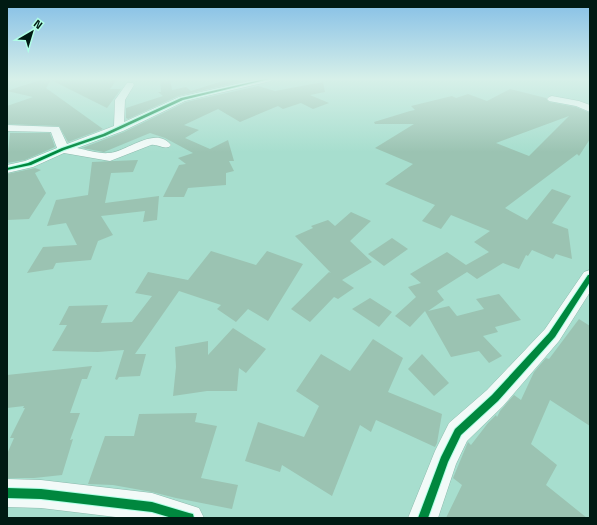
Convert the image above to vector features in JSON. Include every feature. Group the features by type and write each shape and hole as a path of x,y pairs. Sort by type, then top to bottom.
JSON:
{"street":[{"path":"119,129 120,104"},
{"path":"7,169 29,164 62,149 119,129 173,104"},
{"path":"576,104 590,109"},
{"path":"7,128 55,129 62,149"},
{"path":"62,149 110,157 149,142 156,142 165,145"},
{"path":"423,518 444,460 458,432 495,398 552,335 590,277"},
{"path":"7,493 41,494 152,507 189,518"}],"building":[{"path":"14,104 68,104 103,129 68,142 59,126 7,124 7,106"},
{"path":"98,104 110,104 107,108"},
{"path":"140,104 162,104 128,119 126,118 126,108"},
{"path":"183,104 300,104 283,109 278,106 240,122 218,109 184,125 199,130 185,138 210,149 228,140 234,161 229,161 234,171 226,173 226,185 188,188 184,197 163,197 179,165 186,164 178,158 193,153 165,138 150,133 104,152 82,148 124,132"},
{"path":"302,104 328,104 313,109"},
{"path":"421,104 557,104 576,107 590,113 590,139 579,156 577,154 505,208 527,220 552,189 571,196 552,223 568,229 572,259 556,254 553,259 532,250 528,256 526,255 519,269 503,263 477,279 467,272 437,291 444,300 428,311 449,306 457,316 484,309 476,299 499,294 521,320 495,327 498,332 483,336 502,356 489,363 479,351 451,357 425,311 410,327 395,316 416,297 408,287 421,283 410,274 447,252 466,265 489,252 474,242 490,231 451,215 441,229 422,221 435,205 385,184 413,164 375,148 414,124 375,124 374,122 415,110 411,106","holes":["569,116 529,156 496,143"]},
{"path":"10,133 50,133 55,147 25,160 7,163"},
{"path":"138,160 133,172 111,173 105,203 159,196 157,220 143,222 145,211 101,216 113,235 98,241 91,260 56,263 53,269 27,273 43,247 77,245 66,223 47,226 56,200 88,195 92,162"},
{"path":"35,168 41,170 35,173 46,193 29,219 7,220 7,174"},
{"path":"351,212 371,221 350,241 372,262 342,280 354,288 338,299 334,297 310,322 291,309 329,272 331,273 295,236 313,228 311,226 328,220 335,226"},
{"path":"392,238 408,249 384,266 368,254"},
{"path":"211,251 256,265 267,251 303,264 268,321 248,309 236,322 217,309 221,305 179,291 135,354 146,354 140,376 119,377 117,380 115,379 124,350 98,352 52,351 67,325 59,325 69,306 108,305 101,323 132,322 152,296 135,293 148,272 188,280"},
{"path":"370,298 392,312 379,327 352,309"},
{"path":"579,319 590,326 590,426 550,400 531,444 557,465 546,485 587,518 446,518 462,485 453,478 468,442 471,445 488,423 496,415 497,417 500,411 514,395 521,400 534,372 546,358 549,359"},
{"path":"233,328 266,349 246,373 239,368 237,391 207,391 173,396 176,367 175,347 208,341 208,355"},
{"path":"373,339 403,358 388,392 442,414 435,447 376,420 371,432 360,425 332,496 282,465 280,472 245,461 258,422 304,437 319,406 296,391 321,354 350,371"},
{"path":"422,354 449,383 434,396 408,369"},
{"path":"92,366 87,379 82,379 70,413 80,413 70,440 73,439 62,475 34,478 7,478 7,454 14,438 10,438 25,408 23,408 24,406 7,408 7,375"},
{"path":"197,413 195,422 217,426 201,478 238,485 232,509 113,485 88,484 105,436 134,436 139,414"}],"cycle path":[{"path":"7,169 29,164 63,149 104,135 172,104"},
{"path":"423,518 444,460 458,432 495,398 552,335 590,277"},
{"path":"7,493 41,494 152,507 189,518"}]}
